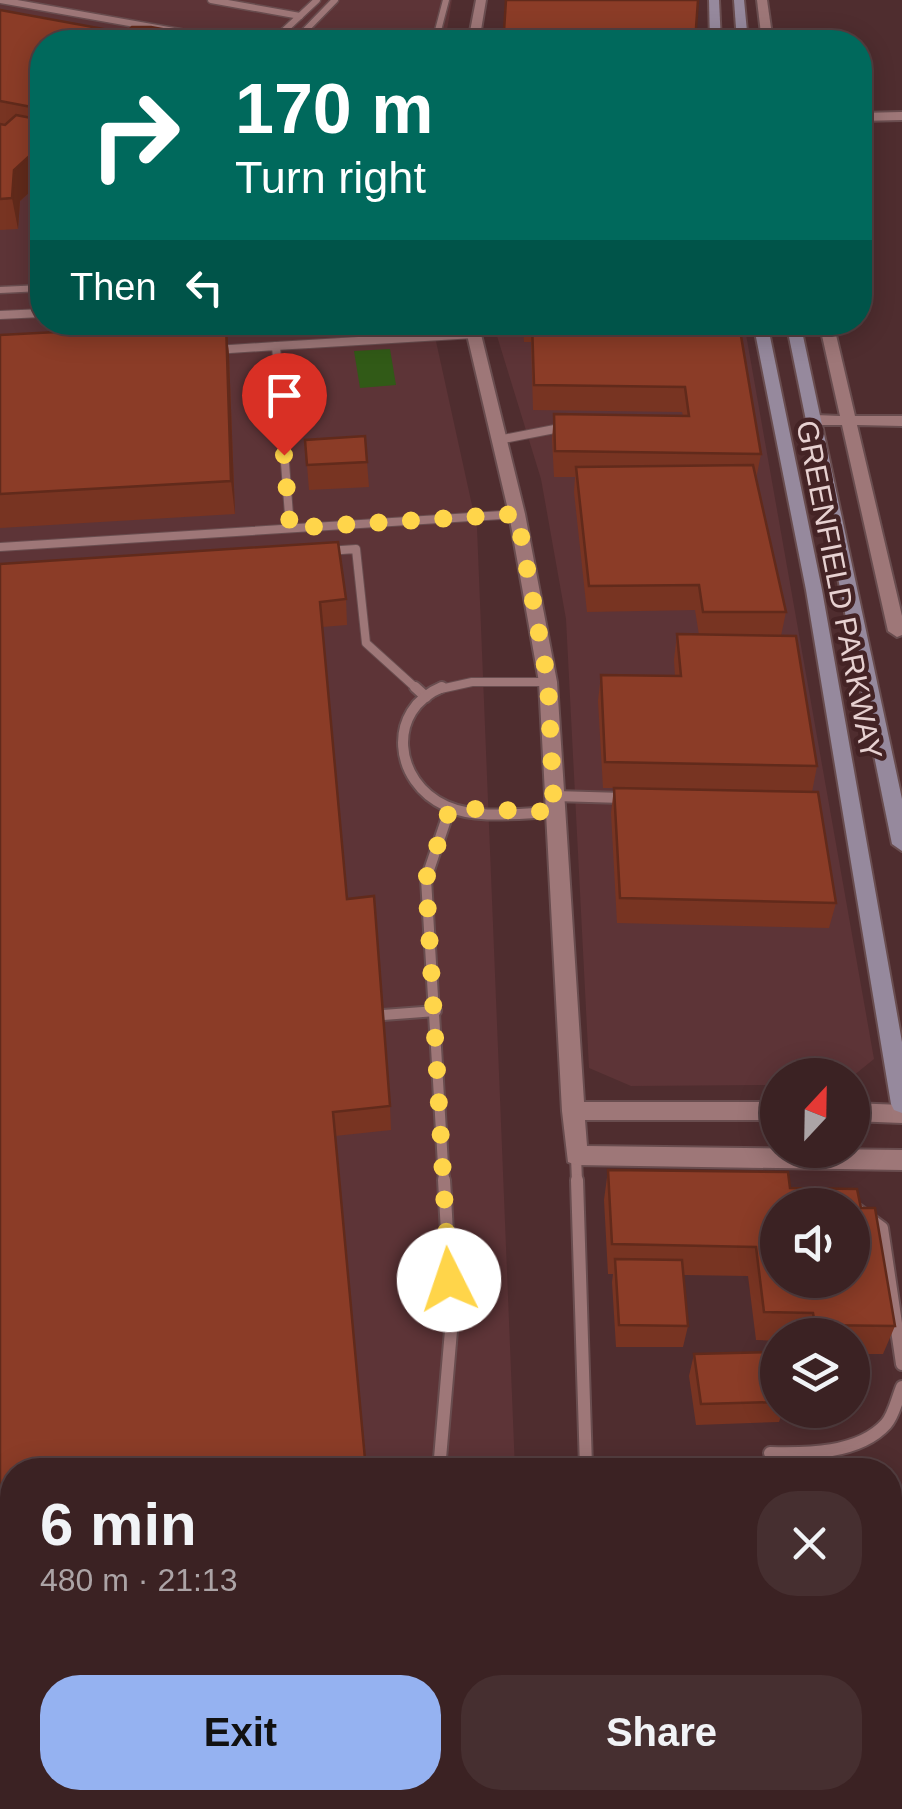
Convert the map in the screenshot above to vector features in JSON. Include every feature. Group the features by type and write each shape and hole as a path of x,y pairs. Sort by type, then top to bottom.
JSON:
{"main road":[{"path":"714,0 715,30"},
{"path":"739,0 742,30"},
{"name":"GREENFIELD PARKWAY","path":"763,335 814,590 902,1104"},
{"name":"GREENFIELD PARKWAY","path":"796,335 902,844"}],"street":[{"path":"475,30 481,0"},
{"path":"762,0 766,30"},
{"path":"872,117 902,116"},
{"path":"475,335 517,514 548,682 576,1155 734,1154 902,1160"},
{"path":"829,335 897,631"},
{"path":"814,420 902,421"},
{"path":"573,1111 760,1111"},
{"path":"870,1113 902,1114"}],"lane":[{"path":"0,0 169,30"},
{"path":"211,0 300,16"},
{"path":"285,30 317,0"},
{"path":"306,30 334,0"},
{"path":"438,30 446,0"},
{"path":"0,290 30,289"},
{"path":"0,315 30,313"},
{"path":"199,351 396,335"},
{"path":"276,346 290,528"},
{"path":"498,440 570,427"},
{"path":"0,547 517,514"},
{"path":"316,552 356,550 366,643 426,697"},
{"path":"548,682 444,686 426,697 412,709 404,726 402,763 412,784 450,808 631,798"},
{"path":"440,1458 452,1319 426,879 450,808"},
{"path":"383,1015 436,1011"},
{"path":"734,1154 756,1178"},
{"path":"576,1155 586,1458"},
{"path":"870,1219 882,1228 902,1364"},
{"path":"770,1453 796,1454 850,1443 886,1424 902,1387"}],"shaded area":[{"path":"0,0 452,0 447,30 30,30 30,335 435,335 477,528 515,1458 0,1458"},
{"path":"497,335 746,335 874,1059 870,1062 870,1058 760,1058 760,1085 631,1086 589,1068 566,619 541,479"}],"green space":[{"path":"390,349 396,385 360,388 354,351"}],"building":[{"path":"506,0 698,0 696,30 504,30"},
{"path":"0,10 109,30 30,30 30,107 0,101"},
{"path":"132,27 168,30 128,30"},
{"path":"16,115 30,118 30,155 14,170 12,198 0,199 0,124 5,125"},
{"path":"0,335 226,335 231,481 0,494"},
{"path":"532,335 741,335 761,454 555,451 554,414 689,416 685,387 534,385"},
{"path":"365,436 367,462 307,465 305,440"},
{"path":"753,465 786,612 703,612 699,585 589,586 576,467"},
{"path":"338,542 346,599 320,602 347,899 374,896 390,1106 333,1112 365,1458 0,1458 0,564"},
{"path":"677,634 796,636 817,766 605,762 601,675 681,676"},
{"path":"614,788 818,792 836,903 620,898"},
{"path":"608,1170 788,1172 790,1188 760,1188 760,1280 756,1247 612,1244"},
{"path":"870,1208 875,1208 895,1326 870,1326 870,1318 814,1318 813,1313 764,1312 762,1298 870,1298"},
{"path":"615,1259 682,1260 688,1326 619,1325"},
{"path":"760,1352 760,1402 701,1404 694,1354"}],"route":[{"path":"284,455 290,528 517,514 548,682 554,812 450,808 430,861 426,879 449,1280"}]}
